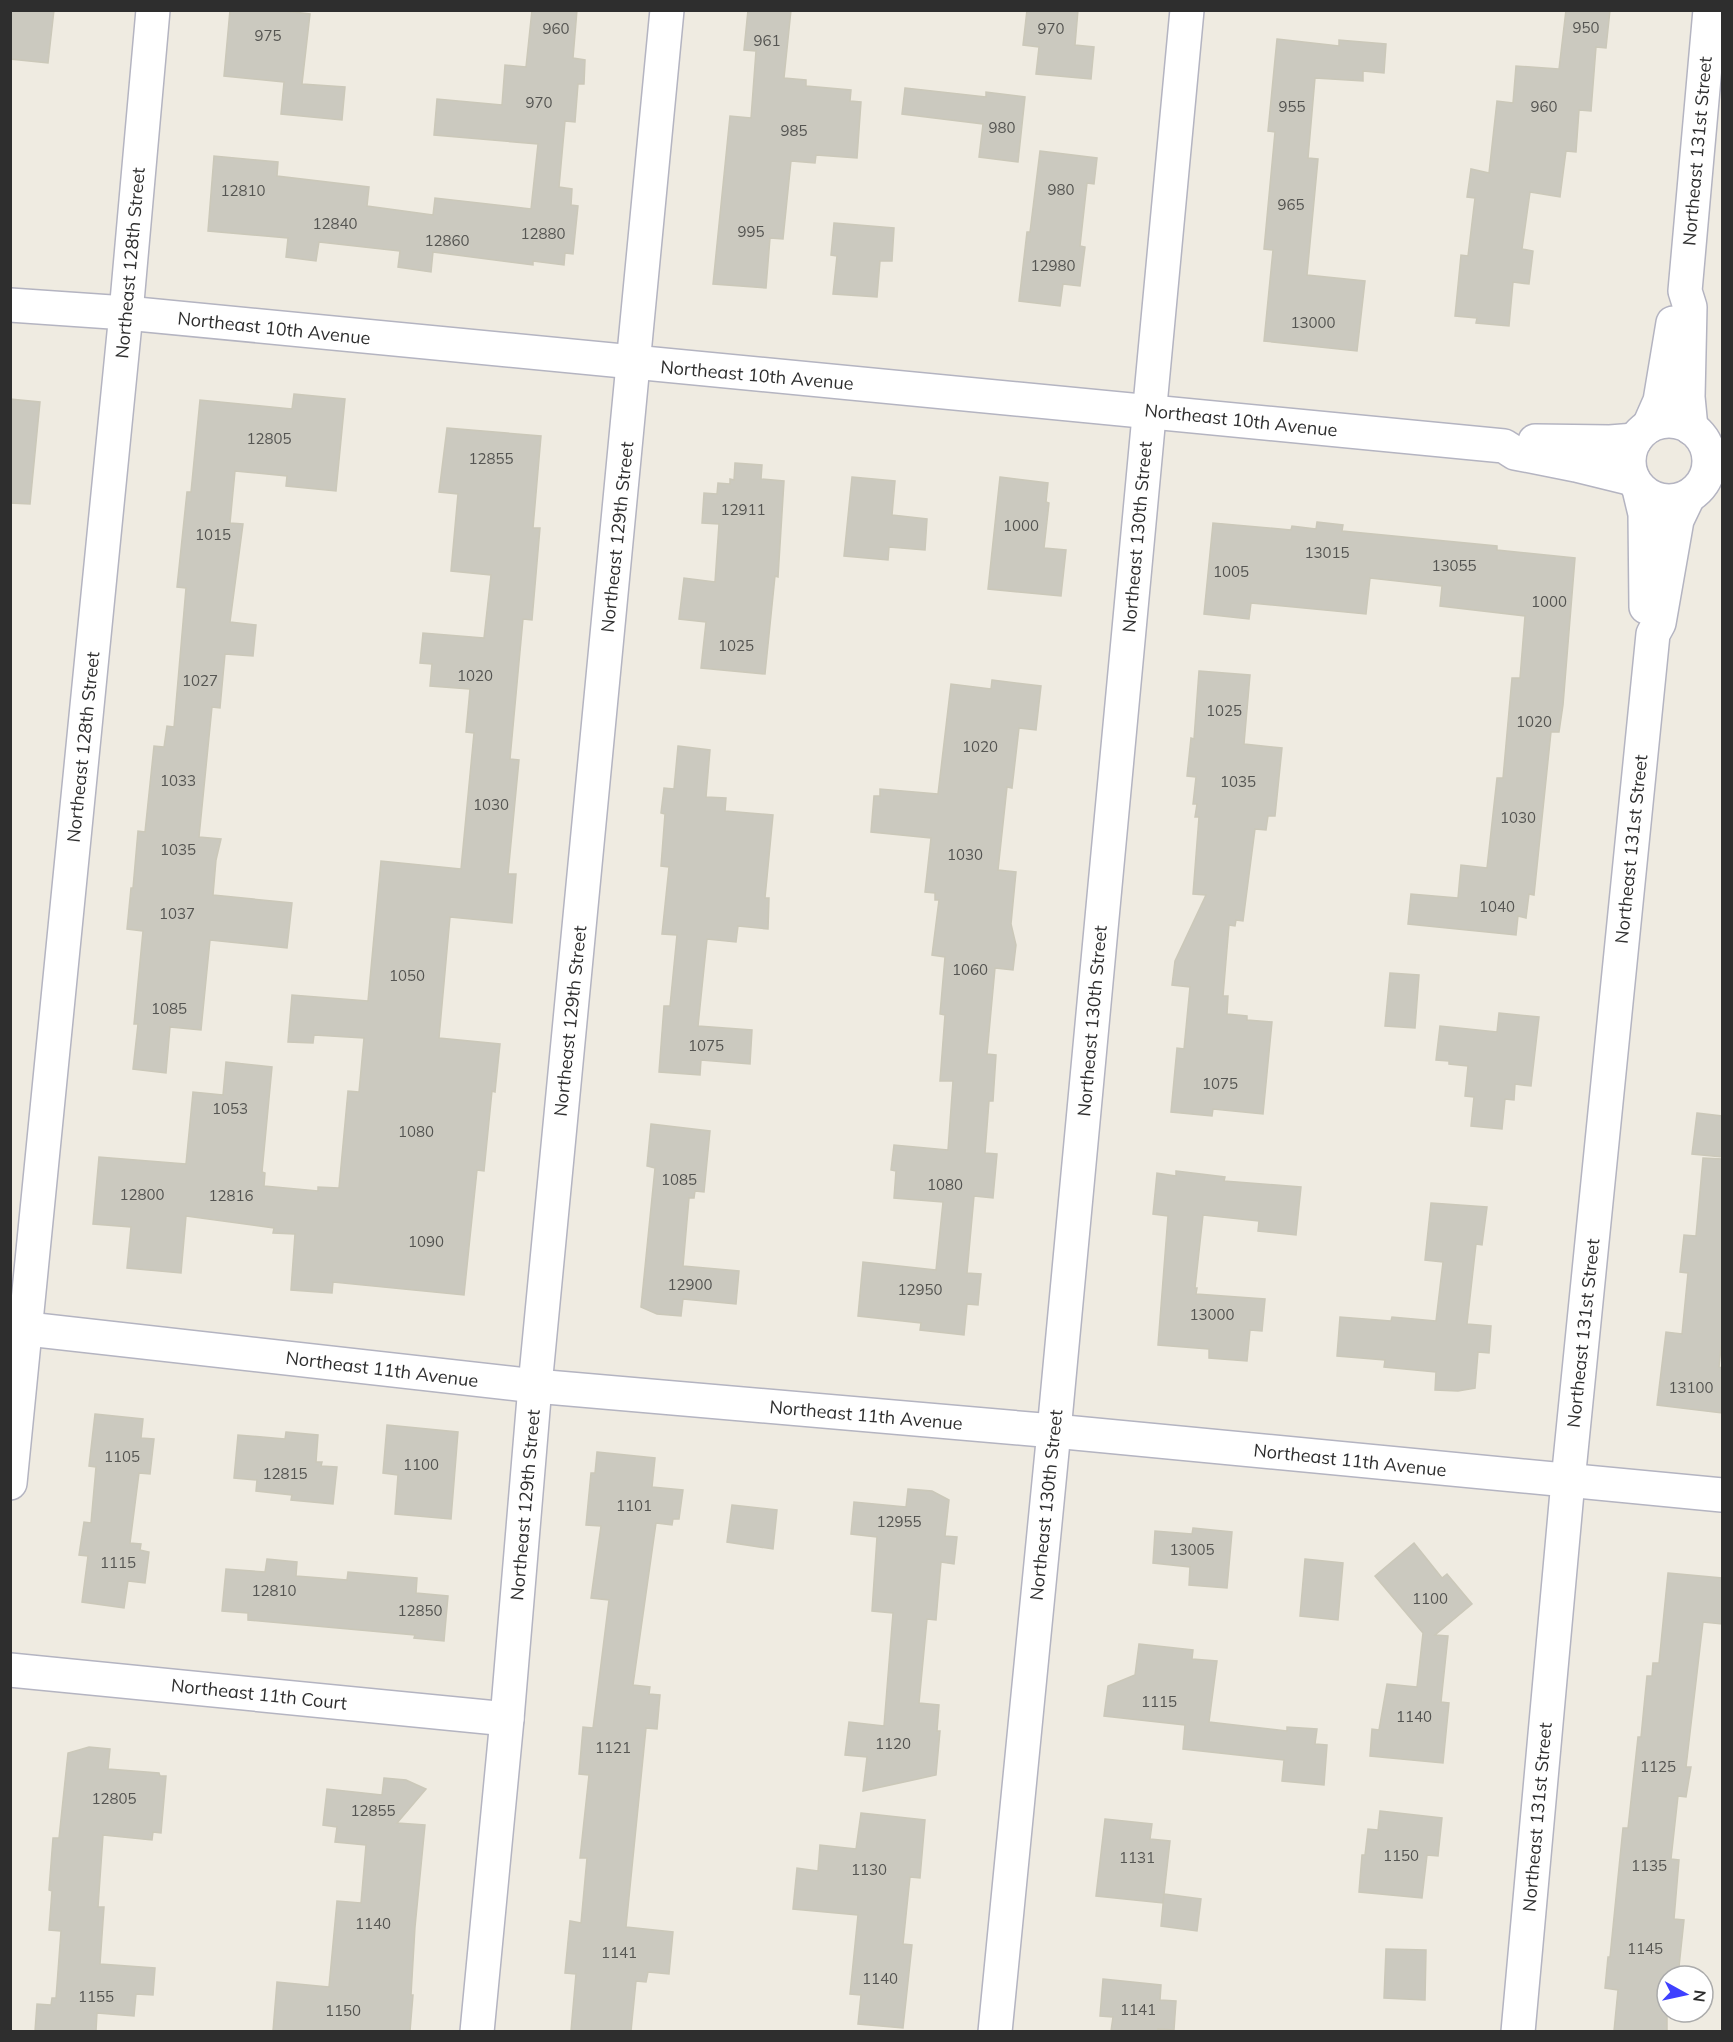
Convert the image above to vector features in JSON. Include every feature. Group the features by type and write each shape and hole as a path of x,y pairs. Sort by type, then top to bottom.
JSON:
{"street":[{"name":"Northeast 128th Street","path":"10,1483 19,1328 126,314 153,10"},
{"name":"Northeast 129th Street","path":"477,2031 507,1719 535,1386 667,10"},
{"name":"Northeast 130th Street","path":"995,2031 1054,1431 1187,10"},
{"name":"Northeast 131st Street","path":"1705,439 1688,397 1690,307 1685,291 1710,10"},
{"name":"Northeast 131st Street","path":"1642,433 1660,401 1675,306 1685,291"},
{"name":"Northeast 10th Avenue","path":"10,305 1149,410 1504,446 1515,453 1593,469 1636,484"},
{"path":"1666,421 1678,422 1705,439 1708,465 1705,487 1677,501 1664,501 1649,497 1636,484 1629,467 1630,452 1642,433 1666,421"},
{"name":"Northeast 10th Avenue","path":"1504,446 1516,441 1610,442 1642,433"},
{"name":"Northeast 131st Street","path":"1636,484 1645,514 1646,622 1653,634"},
{"name":"Northeast 131st Street","path":"1518,2031 1568,1481 1653,634 1659,624 1677,520 1705,487"},
{"name":"Northeast 11th Avenue","path":"19,1328 535,1386 1054,1431 1722,1495"},
{"name":"Northeast 11th Court","path":"10,1670 507,1719"}],"building":[{"path":"10,10 54,10 48,63 10,59"},
{"path":"230,10 277,10 310,14 302,84 345,87 342,120 281,114 284,82 224,76"},
{"path":"532,10 577,10 573,58 585,60 584,84 578,84 575,122 565,121 559,187 572,189 571,205 578,206 573,254 565,253 564,265 533,261 533,265 433,252 431,272 398,267 400,251 319,242 316,261 286,257 288,238 208,231 214,156 278,162 277,176 369,187 367,206 433,215 435,198 531,209 538,144 434,135 437,99 502,105 505,65 526,67"},
{"path":"748,10 791,10 784,78 806,80 806,86 851,90 850,101 861,102 857,158 816,155 815,163 791,161 783,239 770,238 766,288 713,284 730,116 751,118 756,51 744,50"},
{"path":"1027,10 1078,10 1075,45 1094,47 1091,79 1036,74 1039,47 1023,45"},
{"path":"1566,10 1610,10 1606,48 1596,47 1591,111 1579,110 1576,152 1566,151 1560,197 1530,192 1522,249 1533,251 1529,284 1513,282 1509,326 1476,323 1477,318 1455,316 1461,255 1468,256 1475,198 1467,197 1471,169 1489,173 1497,101 1513,103 1516,66 1559,69"},
{"path":"1277,39 1339,46 1339,40 1386,44 1384,73 1363,71 1363,81 1315,78 1308,158 1318,159 1307,275 1365,281 1357,351 1264,341 1273,250 1264,249 1275,132 1268,131"},
{"path":"905,88 986,97 986,92 1025,97 1018,162 979,157 983,124 902,114"},
{"path":"1040,151 1097,158 1094,184 1087,183 1080,246 1085,247 1080,286 1063,284 1060,306 1019,301"},
{"path":"834,223 894,228 892,261 880,261 877,297 833,294 837,256 831,255"},
{"path":"294,394 345,399 336,491 286,486 287,476 235,471 230,523 243,524 230,622 256,625 253,656 225,654 220,708 212,707 199,837 221,839 216,860 213,895 292,903 287,948 210,940 201,1030 170,1027 166,1073 133,1069 138,1024 134,1024 143,931 127,929 131,888 133,888 138,831 145,832 154,746 164,747 167,726 174,727 186,588 177,587 187,492 191,492 200,400 292,409"},
{"path":"10,399 40,402 30,504 10,503"},
{"path":"447,428 541,436 533,528 540,528 532,620 523,619 510,759 519,760 508,874 516,874 512,923 450,917 439,1038 500,1044 495,1092 492,1091 484,1171 477,1170 464,1295 333,1282 332,1293 291,1290 295,1234 273,1233 274,1228 186,1216 181,1273 127,1268 131,1227 93,1224 99,1157 186,1164 193,1092 223,1095 226,1062 272,1067 262,1172 265,1173 264,1186 318,1191 318,1187 339,1188 348,1091 359,1092 364,1038 314,1035 313,1043 288,1042 292,995 368,1001 381,861 461,869 474,733 466,732 470,689 430,686 432,664 420,663 423,633 484,638 491,575 451,571 458,494 439,492"},
{"path":"735,463 762,465 761,479 784,481 778,577 775,576 765,674 701,668 706,622 679,619 684,578 715,582 719,524 702,523 704,493 717,494 718,483 730,484 730,479 734,480"},
{"path":"852,477 895,481 892,515 927,519 925,550 889,547 888,560 844,556"},
{"path":"1000,477 1048,483 1046,502 1049,503 1044,548 1066,550 1061,596 988,589"},
{"path":"1317,522 1343,525 1342,531 1497,546 1497,550 1575,558 1563,705 1559,732 1551,732 1534,895 1529,894 1526,918 1518,916 1516,935 1408,924 1411,894 1458,898 1461,865 1487,868 1497,778 1503,778 1512,678 1520,678 1525,616 1440,606 1442,586 1370,578 1366,614 1251,603 1249,619 1204,614 1213,523 1291,530 1292,526 1316,529"},
{"path":"1199,671 1250,675 1244,744 1282,748 1275,816 1268,816 1266,830 1255,829 1243,921 1236,920 1235,926 1229,925 1223,996 1228,996 1227,1014 1247,1016 1247,1020 1272,1022 1263,1114 1213,1109 1212,1116 1171,1112 1177,1048 1184,1049 1190,987 1172,985 1175,961 1206,895 1193,894 1199,817 1195,817 1197,804 1193,804 1196,777 1187,776 1191,738 1194,739"},
{"path":"992,680 1041,686 1036,730 1019,728 1012,788 1007,787 998,870 1016,872 1011,924 1016,945 1013,970 995,968 987,1054 996,1055 993,1101 989,1101 985,1153 997,1154 993,1198 974,1196 967,1273 981,1274 978,1305 967,1304 964,1335 920,1330 921,1323 858,1316 863,1262 936,1270 943,1202 894,1198 896,1171 891,1170 894,1145 948,1150 953,1081 940,1081 945,1015 940,1014 945,957 932,955 939,900 935,900 935,893 925,892 931,838 871,832 874,796 880,796 880,789 938,794 951,684 991,689"},
{"path":"678,746 710,750 706,797 726,798 725,811 773,815 765,898 769,898 768,929 738,926 736,942 707,939 698,1026 752,1030 750,1064 701,1060 700,1075 659,1072 664,1006 670,1006 677,935 662,934 669,867 661,866 665,814 661,813 664,788 674,789"},
{"path":"1390,973 1419,975 1415,1028 1385,1026"},
{"path":"1499,1013 1539,1017 1531,1086 1515,1084 1514,1100 1505,1099 1502,1129 1471,1126 1474,1097 1465,1096 1468,1066 1436,1060 1440,1026 1497,1032"},
{"path":"1697,1113 1722,1116 1722,1157 1692,1154"},
{"path":"651,1124 710,1131 704,1192 695,1191 694,1198 689,1198 683,1266 739,1271 736,1304 683,1299 681,1316 657,1314 641,1307 655,1168 647,1166"},
{"path":"1703,1158 1722,1159 1722,1338 1719,1367 1722,1368 1722,1413 1657,1405 1666,1332 1682,1334 1688,1273 1680,1272 1684,1235 1696,1236"},
{"path":"1176,1171 1225,1177 1224,1181 1301,1187 1296,1235 1258,1231 1259,1221 1203,1215 1196,1294 1265,1299 1262,1331 1250,1330 1247,1361 1209,1358 1209,1349 1158,1345 1168,1216 1153,1214 1157,1173 1176,1176"},
{"path":"1431,1203 1487,1207 1482,1245 1476,1244 1467,1324 1491,1326 1489,1353 1478,1352 1475,1388 1458,1391 1435,1390 1436,1372 1384,1367 1385,1360 1337,1356 1340,1317 1391,1321 1392,1317 1436,1321 1443,1262 1425,1260"},
{"path":"95,1414 143,1419 141,1438 154,1439 150,1474 139,1473 130,1543 141,1544 140,1550 149,1552 145,1583 128,1581 124,1608 82,1602 88,1556 79,1555 84,1522 91,1523 96,1467 89,1466"},
{"path":"387,1425 458,1432 451,1519 395,1514 398,1475 383,1473"},
{"path":"286,1432 318,1435 316,1462 322,1462 321,1466 337,1467 333,1504 291,1500 292,1495 256,1491 257,1480 234,1478 238,1435 285,1439"},
{"path":"597,1452 655,1458 652,1487 683,1490 679,1519 673,1519 672,1525 656,1523 633,1685 650,1687 649,1694 660,1695 657,1729 646,1728 626,1927 673,1932 669,1974 648,1972 646,1982 636,1981 631,2031 571,2031 576,1974 565,1973 570,1921 581,1923 587,1858 580,1858 589,1775 579,1774 583,1727 593,1728 609,1600 591,1598 601,1526 586,1525 591,1473 595,1473"},
{"path":"908,1489 932,1491 949,1500 945,1536 957,1537 954,1564 941,1562 936,1620 927,1619 919,1703 939,1705 937,1731 940,1731 936,1775 863,1791 867,1757 845,1755 849,1722 884,1726 893,1613 872,1611 877,1537 851,1534 854,1502 906,1507"},
{"path":"732,1505 777,1510 773,1549 727,1542"},
{"path":"1193,1528 1232,1532 1227,1588 1189,1585 1190,1567 1153,1563 1155,1531 1192,1534"},
{"path":"1414,1543 1442,1578 1447,1574 1472,1604 1435,1635 1448,1636 1441,1702 1449,1703 1443,1763 1370,1756 1372,1729 1379,1730 1387,1684 1417,1687 1423,1633 1375,1576"},
{"path":"267,1559 297,1562 296,1576 347,1580 348,1572 417,1578 416,1593 448,1596 444,1641 414,1638 415,1635 248,1620 248,1613 222,1611 226,1569 265,1572"},
{"path":"1305,1559 1343,1563 1338,1620 1300,1616"},
{"path":"1668,1573 1722,1578 1722,1624 1703,1622 1686,1767 1691,1767 1686,1797 1678,1796 1671,1859 1679,1860 1674,1919 1684,1920 1679,1964 1655,1964 1655,2024 1667,2024 1667,2031 1614,2031 1618,1990 1605,1988 1623,1828 1628,1828 1647,1676 1652,1676 1653,1663 1659,1663"},
{"path":"1139,1644 1193,1650 1192,1659 1217,1661 1209,1722 1287,1731 1287,1727 1317,1729 1315,1744 1327,1745 1324,1785 1282,1781 1284,1760 1183,1749 1185,1725 1104,1716 1108,1686 1135,1675"},
{"path":"89,1747 110,1749 108,1769 159,1773 160,1776 166,1776 161,1833 153,1832 152,1840 103,1835 98,1907 104,1907 100,1964 155,1968 153,1995 136,1994 134,2016 97,2013 96,2031 35,2031 37,2004 51,2005 52,1998 56,1998 61,1931 49,1930 52,1891 49,1890 53,1838 59,1838 68,1753"},
{"path":"384,1778 406,1780 426,1789 397,1823 425,1825 415,1927 410,2031 273,2031 277,1982 329,1987 337,1901 361,1903 366,1845 335,1842 337,1827 323,1825 327,1789 382,1795"},
{"path":"1380,1811 1442,1818 1438,1856 1427,1855 1422,1898 1359,1892 1362,1855 1365,1855 1368,1829 1378,1830"},
{"path":"861,1813 925,1820 920,1878 910,1877 903,1944 912,1945 903,2028 858,2024 861,1995 850,1994 858,1915 793,1909 797,1868 818,1871 820,1845 856,1849"},
{"path":"1105,1819 1152,1824 1150,1839 1170,1841 1163,1903 1096,1896"},
{"path":"1164,1894 1201,1899 1197,1931 1161,1926"},
{"path":"1386,1949 1426,1950 1425,2000 1384,1998"},
{"path":"1103,1979 1161,1985 1160,2000 1176,2001 1174,2030 1111,2031 1113,2017 1100,2016"}]}
